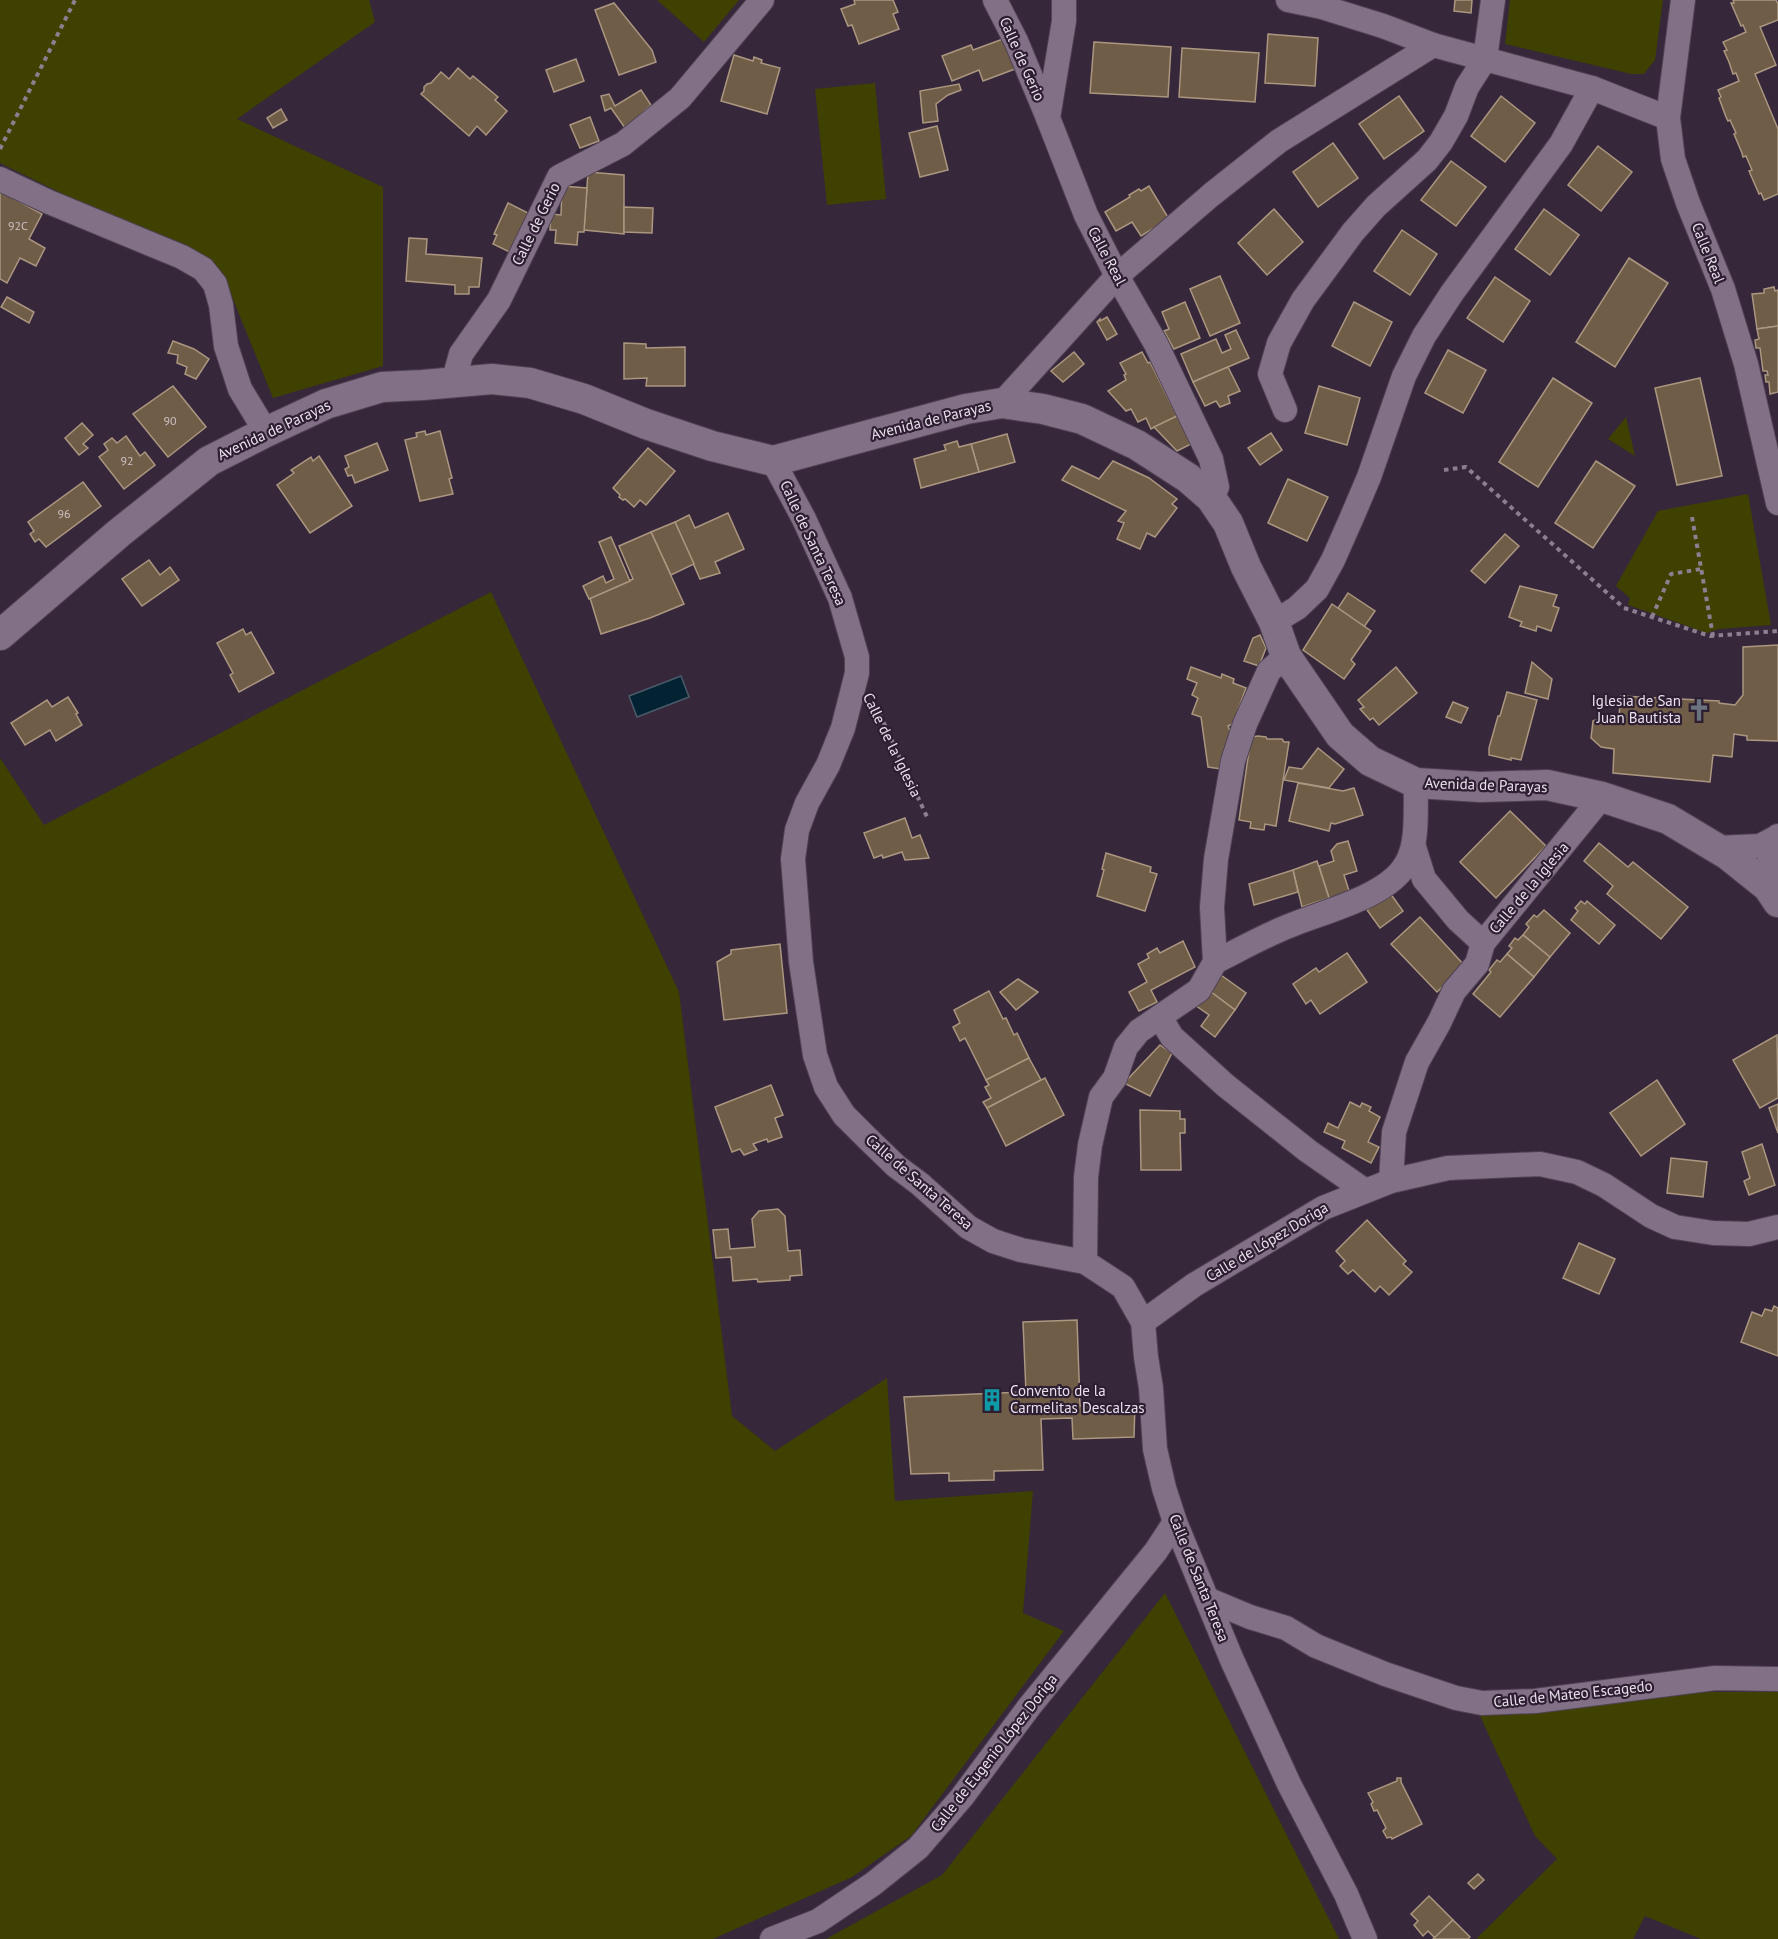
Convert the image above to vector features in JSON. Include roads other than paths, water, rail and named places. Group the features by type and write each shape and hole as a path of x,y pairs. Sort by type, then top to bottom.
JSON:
{"street":[{"name":"Calle de Gerio","path":"453,383 461,354 499,300 559,177 623,144 680,98 762,0"},
{"name":"Calle de Gerio","path":"995,0 1016,41 1048,118"},
{"path":"1048,118 1064,21 1064,0"},
{"path":"1288,0 1322,7 1433,45 1592,88 1668,118"},
{"path":"1285,410 1270,374 1279,343 1303,300 1353,232 1376,206 1427,160 1441,142 1456,116 1467,87 1485,59 1494,0"},
{"name":"Calle Real","path":"1683,0 1668,118 1673,159 1723,289 1746,364 1778,503"},
{"path":"1002,403 1117,276 1211,195 1279,141 1433,45"},
{"path":"1274,622 1297,608 1317,589 1353,517 1404,376 1424,336 1452,293 1561,144 1592,88"},
{"name":"Calle Real","path":"1048,118 1086,215 1117,276 1156,344 1211,459 1217,487 1210,498"},
{"path":"0,179 49,202 182,257 203,269 215,285 221,305 226,346 240,389 266,432"},
{"name":"Avenida de Parayas","path":"0,635 173,488 209,461 326,404 382,387 492,379 530,383 584,399 712,447 773,461 966,410 1002,403 1043,409 1082,419 1137,445 1188,478 1210,498 1228,523 1246,567 1274,622 1286,656 1340,735 1370,761 1416,783 1480,787 1547,785 1602,797 1668,819 1728,855 1775,895"},
{"name":"Calle de Santa Teresa","path":"773,461 804,519 840,598 857,657 856,673 843,728 828,765 807,803 797,830 793,859 801,962 815,1055 826,1088 844,1115 867,1138 968,1227 993,1241 1021,1250 1085,1262 1123,1287 1143,1322 1155,1449 1175,1521 1232,1660 1289,1784 1346,1894 1365,1939"},
{"path":"1085,1262 1086,1177 1090,1145 1101,1096 1115,1078 1126,1047 1139,1031 1199,990 1215,962 1212,907 1216,859 1233,761 1245,724 1269,671 1286,656"},
{"path":"1416,783 1414,847 1424,879 1458,920 1483,943"},
{"name":"Calle de la Iglesia","path":"1391,1181 1394,1132 1417,1062 1454,991 1477,964 1483,943 1602,797"},
{"path":"1717,848 1760,846 1778,836"},
{"path":"1775,895 1766,876 1768,863 1778,836"},
{"path":"1215,962 1293,924 1333,911 1377,891 1406,866 1414,847"},
{"path":"1160,1017 1172,1037 1225,1084 1300,1145 1364,1190"},
{"name":"Calle de López Doriga","path":"1143,1322 1194,1286 1323,1208 1391,1181 1448,1168 1540,1164 1577,1172 1595,1180 1629,1199 1651,1216 1675,1227 1713,1233 1749,1234 1778,1227"},
{"name":"Calle de Eugenio López Doriga","path":"772,1939 818,1921 873,1884 918,1848 963,1797 1029,1707 1156,1551 1175,1521"},
{"name":"Calle de Mateo Escagedo","path":"1207,1599 1250,1617 1286,1628 1316,1646 1385,1674 1456,1698 1482,1703 1535,1701 1715,1678 1778,1679"}],"water":[{"path":"681,676 689,697 637,717 629,696"}],"place":[{"name":"Iglesia de San Juan Bautista","path":"1699,710"},
{"name":"Convento de la Carmelitas Descalzas","path":"992,1400"}]}
